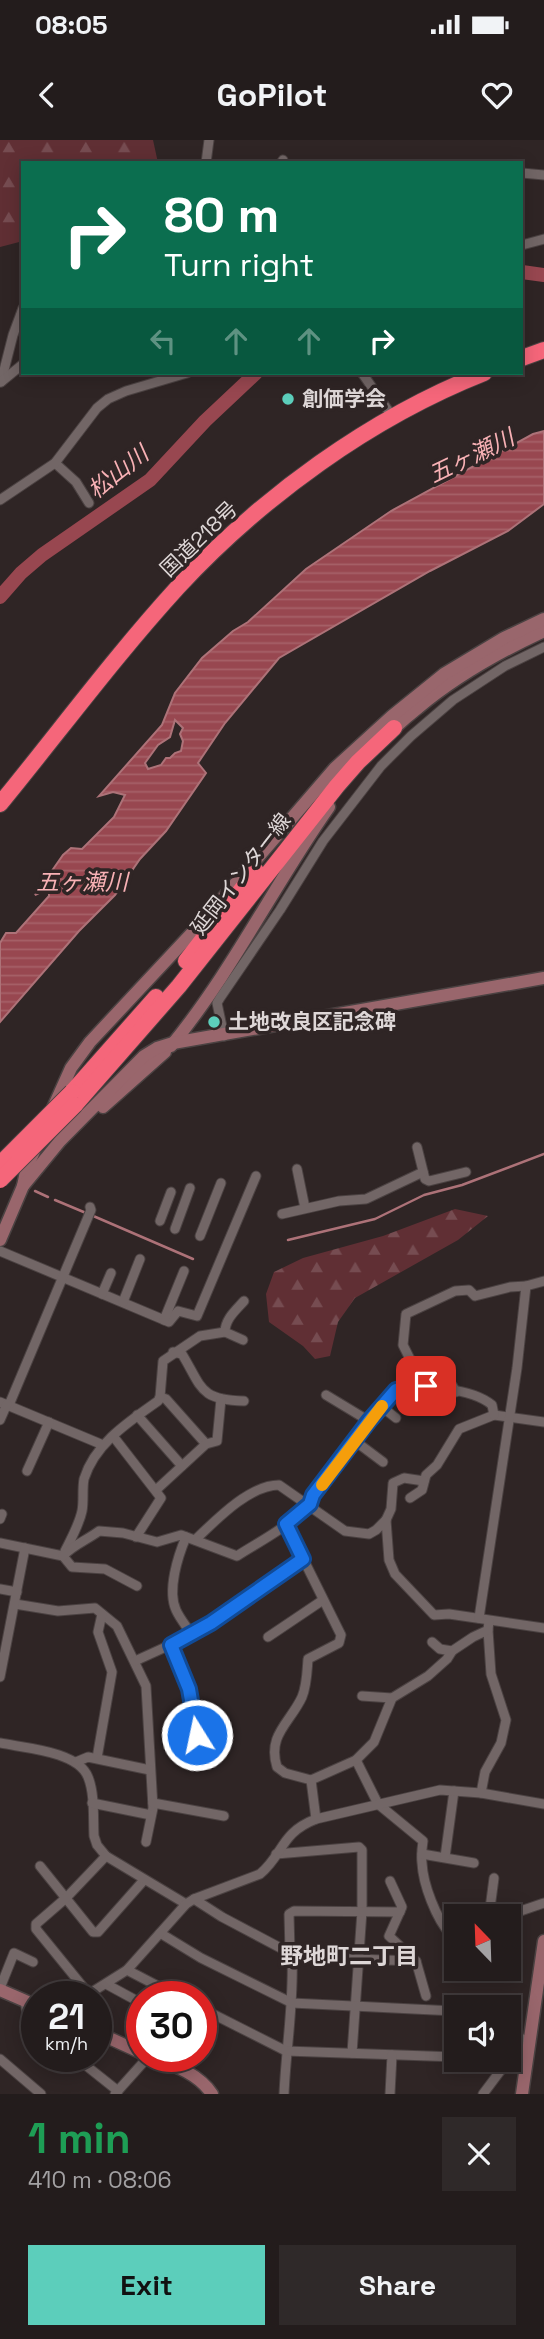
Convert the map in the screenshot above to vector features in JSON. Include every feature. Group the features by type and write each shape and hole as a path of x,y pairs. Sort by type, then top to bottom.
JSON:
{"highway":[{"path":"523,358 544,350"},
{"name":"国道218号","path":"0,804 148,621 181,584 234,533 288,487 345,445 393,416 480,375"},
{"name":"延岡インター線","path":"0,1180 179,986 337,786 394,728"},
{"name":"延岡インター線","path":"0,1164 73,1098 350,755"}],"main road":[{"name":"延岡インター線","path":"350,755 391,716 444,674 504,638 544,620"},
{"name":"延岡インター線","path":"394,728 451,682 509,647 544,631"},
{"path":"169,1047 201,1007 306,840 394,728"},
{"path":"0,1240 23,1186 27,1167 71,1068 79,1056 204,920 313,792 350,755"},
{"path":"23,1186 60,1140 124,1074 157,1048 544,978"},
{"path":"523,2093 527,2037 540,1998 544,1941"},
{"path":"0,1989 21,1998"},
{"path":"186,2072 204,2082 212,2094"}],"street":[{"path":"206,161 209,140"},
{"path":"523,173 544,175"},
{"path":"523,246 544,239"},
{"path":"1,383 21,314"},
{"path":"1,383 21,366"},
{"path":"0,500 55,463 97,408 108,399 180,375"},
{"path":"363,375 393,416"},
{"path":"55,463 76,482 89,503"},
{"path":"224,1036 217,1003 219,998 280,910 323,841 381,766 453,700 505,666 544,647"},
{"path":"417,1147 425,1179 429,1181 466,1172"},
{"path":"296,1169 305,1208"},
{"path":"282,1214 339,1201 366,1199 423,1172"},
{"path":"200,1336 197,1316 256,1176"},
{"path":"200,1236 221,1182"},
{"path":"175,1229 190,1188"},
{"path":"160,1221 171,1192"},
{"path":"0,1420 90,1207"},
{"path":"0,1251 169,1322 178,1311 197,1316"},
{"path":"123,1303 140,1259"},
{"path":"164,1320 184,1271"},
{"path":"102,1294 111,1273"},
{"path":"456,1392 452,1385 412,1363 404,1345 407,1314 455,1291 469,1290 475,1296 544,1281"},
{"path":"481,1793 485,1772 501,1743 506,1720 491,1674 485,1623 508,1416 517,1368 526,1286"},
{"path":"225,1332 227,1321 244,1301"},
{"path":"63,1556 82,1513 84,1481 91,1463 103,1445 160,1397 163,1361 200,1336 225,1332 243,1340"},
{"path":"173,1353 182,1354 197,1383 204,1390 221,1399 244,1401"},
{"path":"63,1556 70,1548 99,1531 111,1531 156,1542 181,1535 237,1556 286,1524 310,1504 313,1495 396,1390 426,1386 476,1395 492,1405 494,1415"},
{"path":"326,1395 369,1421"},
{"path":"160,1397 166,1399 206,1444"},
{"path":"156,1490 206,1444 217,1441 221,1399"},
{"path":"5,1404 103,1445"},
{"path":"382,1407 396,1418"},
{"path":"137,1415 182,1466"},
{"path":"410,1498 422,1490 429,1471 437,1465 459,1429 494,1415 544,1422"},
{"path":"27,1471 49,1422"},
{"path":"113,1436 156,1490 161,1501 136,1537"},
{"path":"355,1441 383,1462"},
{"path":"192,1634 175,1609 176,1563 190,1539 225,1512 267,1486 279,1485 310,1504 345,1531 369,1534 386,1520 391,1509 393,1483 404,1478 424,1480"},
{"path":"386,1520 387,1550 395,1574 434,1615 449,1614 485,1623 544,1628"},
{"path":"286,1524 341,1635 339,1643 308,1659 302,1696 274,1746 277,1767 285,1773 311,1780 356,1760 374,1742 392,1698"},
{"path":"0,1543 63,1556 72,1567 105,1569 137,1586"},
{"path":"0,1677 3,1643 18,1592 25,1548"},
{"path":"135,1661 192,1634 303,1559"},
{"path":"0,1589 18,1592"},
{"path":"268,1637 323,1600"},
{"path":"15,1604 58,1611 95,1608 117,1626 146,1686 153,1804 146,1842"},
{"path":"97,1758 113,1672 98,1632 102,1614"},
{"path":"362,1696 392,1698 428,1676 485,1623"},
{"path":"432,1642 440,1649 452,1651"},
{"path":"171,1645 189,1689 197,1735"},
{"path":"0,1743 58,1754 76,1762 89,1779 97,1845 106,1856 144,1880 222,1917 291,1955 416,1961"},
{"path":"76,1762 88,1756 150,1770"},
{"path":"356,1760 379,1804 423,1841 422,1864 432,1901 444,1927"},
{"path":"311,1780 316,1819"},
{"path":"445,1857 454,1791"},
{"path":"110,1981 127,1970 190,1901 260,1874 292,1832 316,1819 427,1792 481,1793 544,1804"},
{"path":"92,1803 151,1815"},
{"path":"153,1804 224,1816"},
{"path":"275,1854 359,1847 362,1850 362,1911 352,2053"},
{"path":"422,1854 474,1863"},
{"path":"75,1981 36,1929 36,1924 66,1898 106,1856"},
{"path":"40,1866 93,1932 98,1932 144,1880"},
{"path":"491,1904 494,1878"},
{"path":"390,1881 402,1907 389,1936 416,1961 426,1996"},
{"path":"522,1911 544,1903"},
{"path":"284,2094 292,2003 289,1914 293,1911 400,1912"},
{"path":"160,1933 201,1958 292,2003 444,2011"},
{"path":"0,1989 14,1953 33,1962"},
{"path":"127,1970 149,1981"},
{"path":"217,2016 286,2051 444,2057"},
{"path":"521,2040 527,2037"},
{"path":"483,2094 527,2037"},
{"path":"390,2094 392,2055"},
{"path":"0,2059 41,2094"},
{"path":"93,2072 117,2092 135,2072"}],"green space":[{"path":"0,140 153,140 158,161 21,161 21,242 0,247"},
{"path":"455,1209 488,1216 458,1240 355,1298 338,1322 330,1356 315,1359 303,1346 269,1322 266,1294 274,1272 303,1258 383,1236"}],"water":[{"name":"五ヶ瀬川","path":"544,431 544,504 508,531 430,571 279,658 225,723 198,763 206,773 166,831 140,859 115,895 79,931 0,1022 0,943 6,933 16,933 49,896 49,888 35,895 63,855 71,848 82,849 114,817 125,795 113,792 99,796 162,725 175,693 202,658 233,631 248,622 306,569 391,511 533,434","holes":["175,720 183,728 180,734 183,741 181,751 166,758 161,765 148,769 145,763 158,745 170,737"]}],"waterway":[{"name":"松山川","path":"523,272 544,275"},
{"name":"松山川","path":"0,597 21,573 42,555 150,480 205,421 254,375"},
{"path":"288,1240 375,1219 424,1195 462,1185 544,1154"},
{"path":"35,1191 48,1197"},
{"path":"55,1200 86,1213"},
{"path":"91,1215 193,1259"}],"slow traffic":[{"path":"322,1485 382,1406"}],"place":[{"name":"創価学会","path":"288,399"},
{"name":"土地改良区記念碑","path":"214,1022"}],"district":[{"name":"野地町二丁目","path":"349,1956"}],"route":[{"path":"197,1735 189,1689 171,1645 211,1623 303,1559 286,1524 310,1504 313,1495 396,1390 426,1386"}]}
